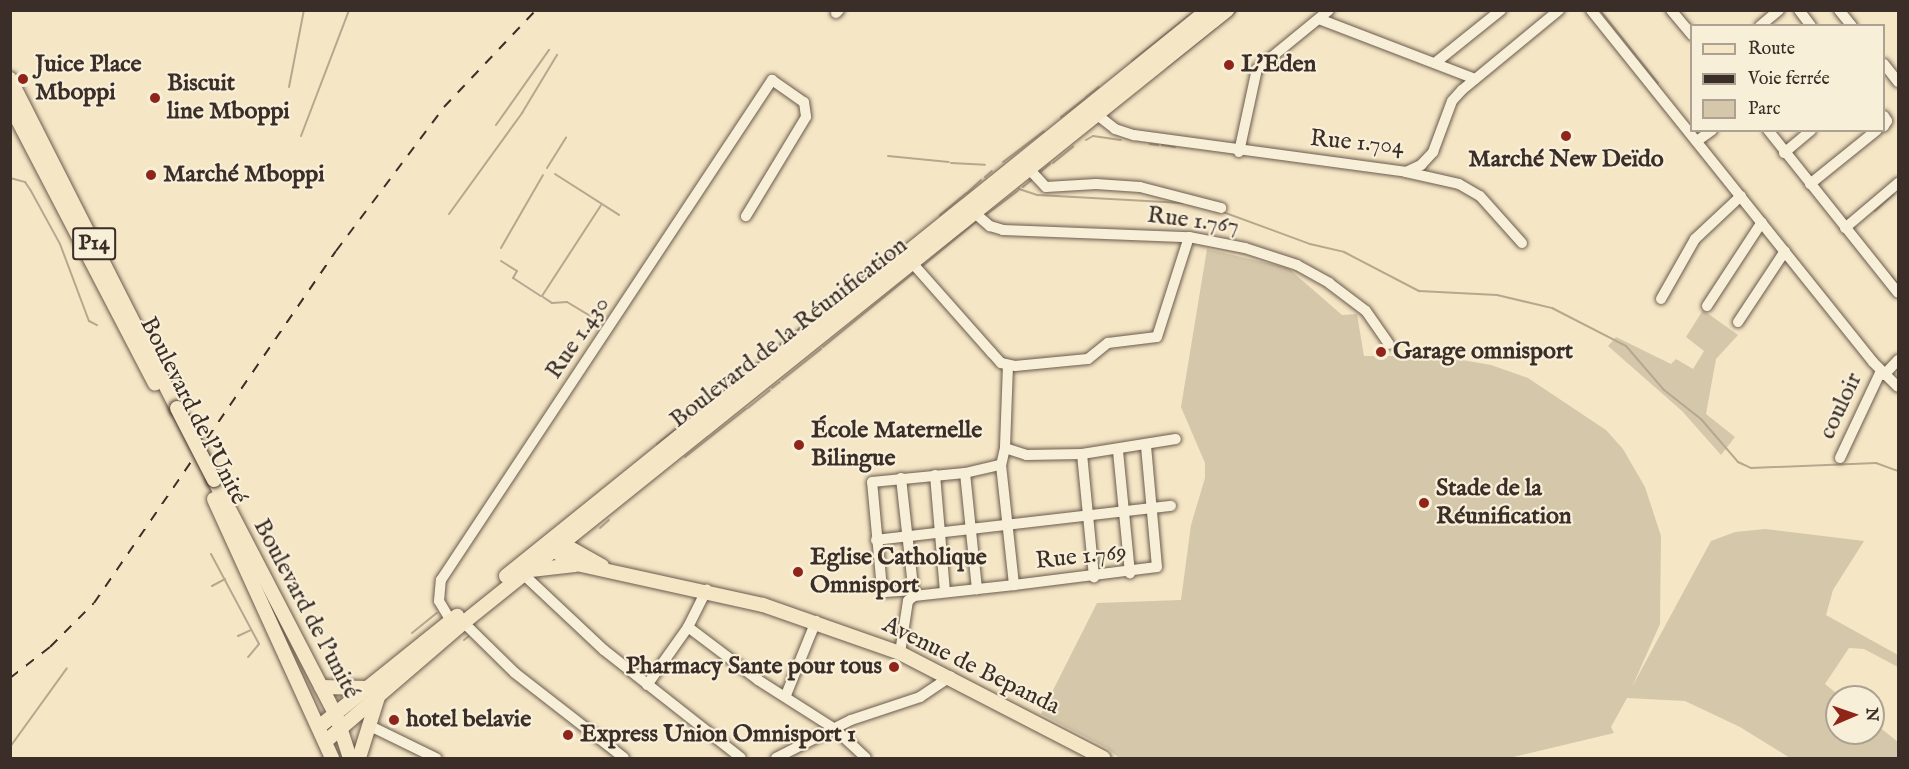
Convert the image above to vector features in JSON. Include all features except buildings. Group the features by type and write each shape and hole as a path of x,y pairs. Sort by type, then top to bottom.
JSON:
{"main road":[{"path":"971,210 1092,111 1208,10"},
{"name":"Boulevard de la Réunification","path":"339,722 457,620 526,572 553,544 584,526 909,259 971,210 1030,170 1092,111 1227,10"},
{"name":"Boulevard de l'Unité","path":"10,80 210,482 326,741"},
{"name":"Boulevard de l'Unité","path":"10,105 174,411"},
{"path":"457,620 909,259"},
{"name":"Boulevard de l'unité","path":"210,482 339,722"},
{"path":"526,572 584,561 584,526"},
{"name":"Avenue de Bepanda","path":"553,544 584,561 606,569 706,589 816,621 900,653 951,676 1103,759"},
{"path":"321,687 374,690 359,759"},
{"path":"320,726 339,722"},
{"path":"326,741 339,722"},
{"name":"P14","path":"339,722 350,759"},
{"name":"P14","path":"326,741 332,759"}],"street":[{"path":"1239,152 1257,69 1329,10"},
{"path":"1435,63 1501,10"},
{"name":"Rue 1.704","path":"1092,111 1123,133 1239,152 1406,172 1421,165 1433,152 1452,101 1475,79 1559,10"},
{"path":"1591,10 1882,373 1899,387"},
{"path":"1671,10 1690,33"},
{"path":"1762,24 1779,10"},
{"path":"1799,10 1810,24"},
{"path":"1839,10 1850,24"},
{"path":"1319,19 1475,79"},
{"path":"1886,72 1899,82"},
{"name":"Rue 1.430","path":"457,620 439,601 441,580 772,80 804,102 806,117 746,216"},
{"path":"1697,141 1709,132"},
{"path":"1769,132 1899,293"},
{"path":"1784,153 1809,132"},
{"path":"1810,184 1875,132"},
{"path":"1030,170 1046,188 1096,184 1140,187 1221,208"},
{"path":"1406,172 1471,190 1522,243"},
{"path":"1845,228 1899,183"},
{"path":"1660,299 1695,238 1741,196"},
{"name":"Rue 1.767","path":"971,210 1003,230 1189,237 1245,248 1297,265 1366,311 1389,344"},
{"path":"1707,306 1761,222"},
{"path":"909,259 992,353 1008,365 1081,360 1094,356 1107,343 1157,337 1189,237"},
{"path":"1738,322 1785,251"},
{"name":"couloir","path":"1840,458 1861,421 1866,398 1882,373 1899,360"},
{"name":"Rue 1.769","path":"1008,365 1005,448 1001,465 1014,585 1130,573 1157,567 1152,508"},
{"path":"1005,448 1026,455 1082,454 1146,447 1176,439"},
{"path":"1146,447 1152,508"},
{"path":"1118,451 1130,573"},
{"path":"1082,454 1094,577"},
{"path":"1001,465 965,473 874,480 871,484 876,540 883,591 945,592 1014,585"},
{"path":"965,473 977,589"},
{"path":"935,475 945,592"},
{"path":"900,653 908,601 914,593 901,478"},
{"path":"876,540 1007,523 1171,506"},
{"path":"526,572 587,635 741,759"},
{"path":"647,684 688,627 706,589"},
{"path":"457,620 515,674 624,759"},
{"path":"786,696 816,621"},
{"path":"688,627 835,729 866,759"},
{"path":"776,759 860,716 920,698 951,676"},
{"path":"368,725 436,759"}],"green space":[{"name":"Stade de la Réunification","path":"1207,249 1288,268 1342,315 1357,314 1364,356 1439,356 1491,365 1528,378 1606,430 1623,449 1645,487 1661,536 1660,624 1632,687 1711,541 1735,532 1765,529 1864,541 1833,590 1826,615 1898,655 1898,667 1864,649 1849,648 1825,684 1825,745 1885,745 1885,732 1898,742 1898,758 1790,758 1740,727 1685,701 1627,698 1611,727 1614,733 1509,758 1119,758 1107,748 1041,714 1097,603 1181,600 1191,525 1205,478 1205,463 1181,407"},
{"path":"1703,310 1738,335 1716,359 1706,414 1735,437 1721,455 1682,411 1608,346 1616,337 1671,364 1676,359 1693,369 1704,351 1686,337"}],"waterway":[{"path":"289,87 304,10"},
{"path":"301,136 349,10"},
{"path":"1132,61 1196,10"},
{"path":"1167,67 1238,10"},
{"path":"1600,10 1658,83"},
{"path":"496,125 549,50"},
{"path":"449,214 522,113 557,55"},
{"path":"1086,97 1099,87"},
{"path":"1061,117 1085,98"},
{"path":"1003,162 1044,131"},
{"path":"1086,140 1093,136 1121,140"},
{"path":"547,168 566,138"},
{"path":"1150,144 1158,145"},
{"path":"1162,145 1175,147"},
{"path":"1053,163 1073,147"},
{"path":"888,156 949,162"},
{"path":"951,163 985,165"},
{"path":"1038,174 1050,164"},
{"path":"985,177 992,171"},
{"path":"555,174 619,215"},
{"path":"501,248 543,175"},
{"path":"10,178 25,182 31,191 60,244 89,321 97,325"},
{"path":"1023,187 1034,178"},
{"path":"967,193 981,180"},
{"path":"1019,189 1038,195 1183,203"},
{"path":"987,214 1018,191"},
{"path":"940,215 966,193"},
{"path":"1875,211 1894,194"},
{"path":"542,296 601,205"},
{"path":"1223,212 1310,244 1344,252 1419,291 1497,295 1552,308 1626,346 1664,390 1701,419 1738,462 1751,468 1876,463 1898,471"},
{"path":"920,268 978,220"},
{"path":"501,261 517,271 513,278 541,296"},
{"path":"823,347 916,271"},
{"path":"852,285 864,275"},
{"path":"1891,276 1898,284"},
{"path":"543,297 552,303 567,302 590,316"},
{"path":"738,379 827,306"},
{"path":"782,380 821,349"},
{"path":"657,444 737,380"},
{"path":"772,388 780,382"},
{"path":"748,408 770,390"},
{"path":"685,457 746,409"},
{"path":"600,528 609,520"},
{"path":"211,554 259,644 248,657"},
{"path":"212,586 225,579"},
{"path":"412,633 437,613"},
{"path":"238,636 251,630"},
{"path":"464,640 469,636"},
{"path":"10,747 67,668"}],"railway":[{"path":"10,678 50,647 94,603 336,251 444,107 536,10"}],"place":[{"name":"L'Eden","path":"1229,65"},
{"name":"Juice Place Mboppi","path":"23,79"},
{"name":"Biscuit line Mboppi","path":"155,98"},
{"name":"Marché New Deïdo","path":"1566,136"},
{"name":"Marché Mboppi","path":"151,175"},
{"name":"Garage omnisport","path":"1381,352"},
{"name":"École Maternelle Bilingue","path":"799,445"},
{"name":"Stade de la Réunification","path":"1424,503"},
{"name":"Eglise Catholique Omnisport","path":"798,572"},
{"name":"Pharmacy Sante pour tous","path":"894,667"},
{"name":"hotel belavie","path":"394,720"},
{"name":"Express Union Omnisport 1","path":"568,735"}]}
